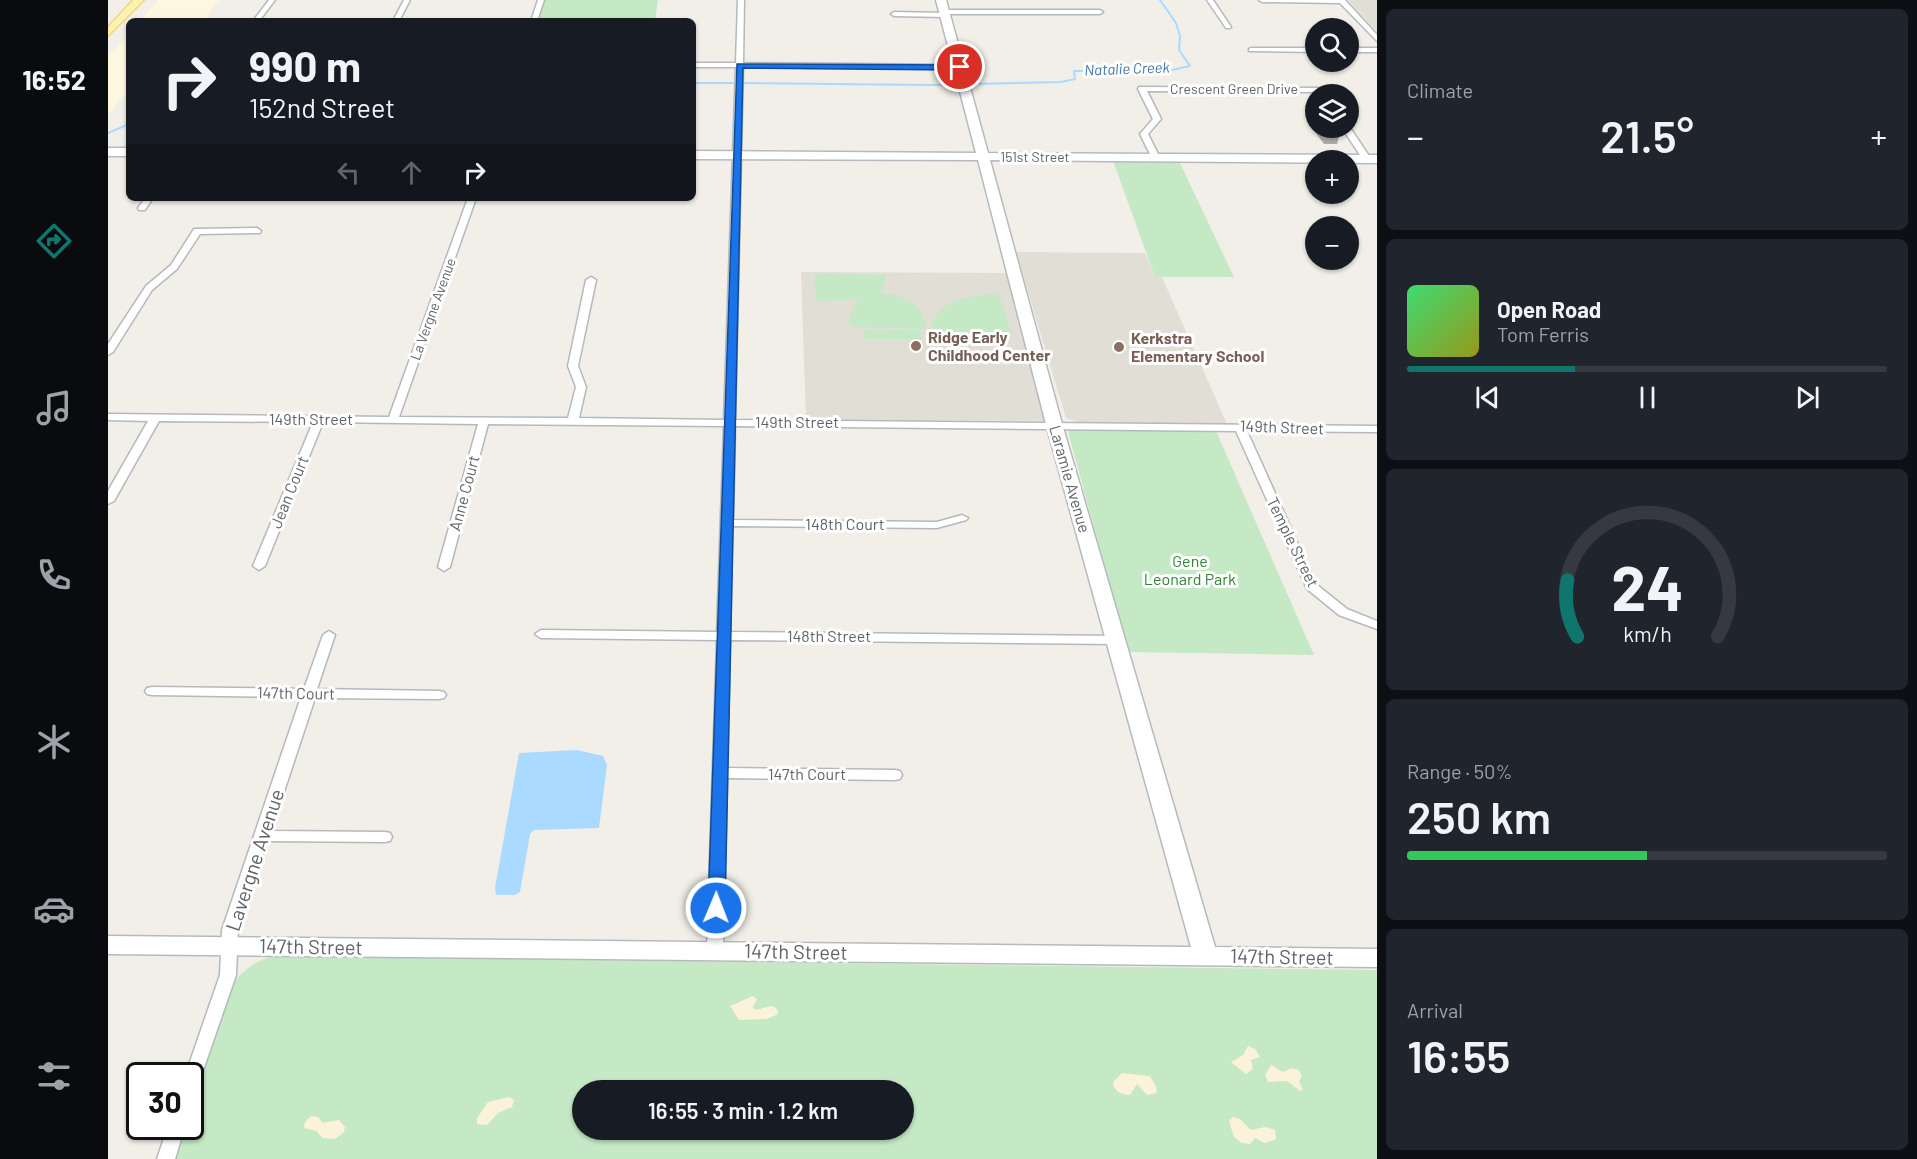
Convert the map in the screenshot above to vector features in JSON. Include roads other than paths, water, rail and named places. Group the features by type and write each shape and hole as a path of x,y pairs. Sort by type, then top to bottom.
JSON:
{"main road":[{"path":"108,33 139,0"}],"street":[{"path":"258,18 272,0"},
{"path":"398,18 407,0"},
{"path":"535,18 541,0"},
{"path":"715,951 741,0"},
{"name":"Laramie Avenue","path":"941,0 1054,424 1206,957"},
{"path":"1210,0 1228,27"},
{"path":"1262,0 1341,0 1377,39"},
{"path":"894,14 1100,12"},
{"path":"1251,50 1305,50"},
{"path":"1359,50 1377,50"},
{"path":"696,66 960,67"},
{"name":"Crescent Green Drive","path":"1156,158 1144,134 1157,119 1142,89 1305,90"},
{"path":"1354,138 1372,159"},
{"path":"108,152 126,152"},
{"name":"151st Street","path":"696,155 1372,159"},
{"path":"142,207 147,201"},
{"name":"La Vergne Avenue","path":"393,419 471,201"},
{"path":"108,352 149,288 174,267 197,231 257,231"},
{"path":"573,421 581,387 573,366 591,280"},
{"name":"149th Street","path":"108,417 1054,424 1377,429"},
{"path":"108,501 155,418"},
{"name":"Jean Court","path":"259,566 319,419"},
{"name":"Anne Court","path":"444,567 484,420"},
{"name":"Temple Street","path":"1240,428 1311,586 1343,612 1377,625"},
{"name":"148th Court","path":"728,523 937,525 962,518"},
{"name":"148th Street","path":"541,634 1117,640"},
{"name":"Lavergne Avenue","path":"198,1062 228,975 230,930 329,635"},
{"name":"147th Court","path":"152,691 439,695"},
{"name":"147th Court","path":"719,773 895,774"},
{"path":"261,836 385,837"},
{"name":"147th Street","path":"108,945 1377,958"},
{"path":"166,1159 172,1140"}],"water":[{"path":"577,750 603,756 607,765 599,828 534,830 530,834 520,892 515,895 496,895 495,888 519,753"}],"waterway":[{"name":"Natalie Creek","path":"745,83 929,85 1061,82 1075,79 1074,71 1172,70 1190,66 1179,50 1180,36 1176,23 1160,0"},
{"name":"Natalie Creek","path":"696,83 733,83"},
{"name":"Natalie Creek","path":"108,133 126,125"}],"place":[{"name":"Ridge Early Childhood Center","path":"916,346"},
{"name":"Kerkstra Elementary School","path":"1119,347"}],"park label":[{"name":"Gene Leonard Park","path":"1190,570"}]}
